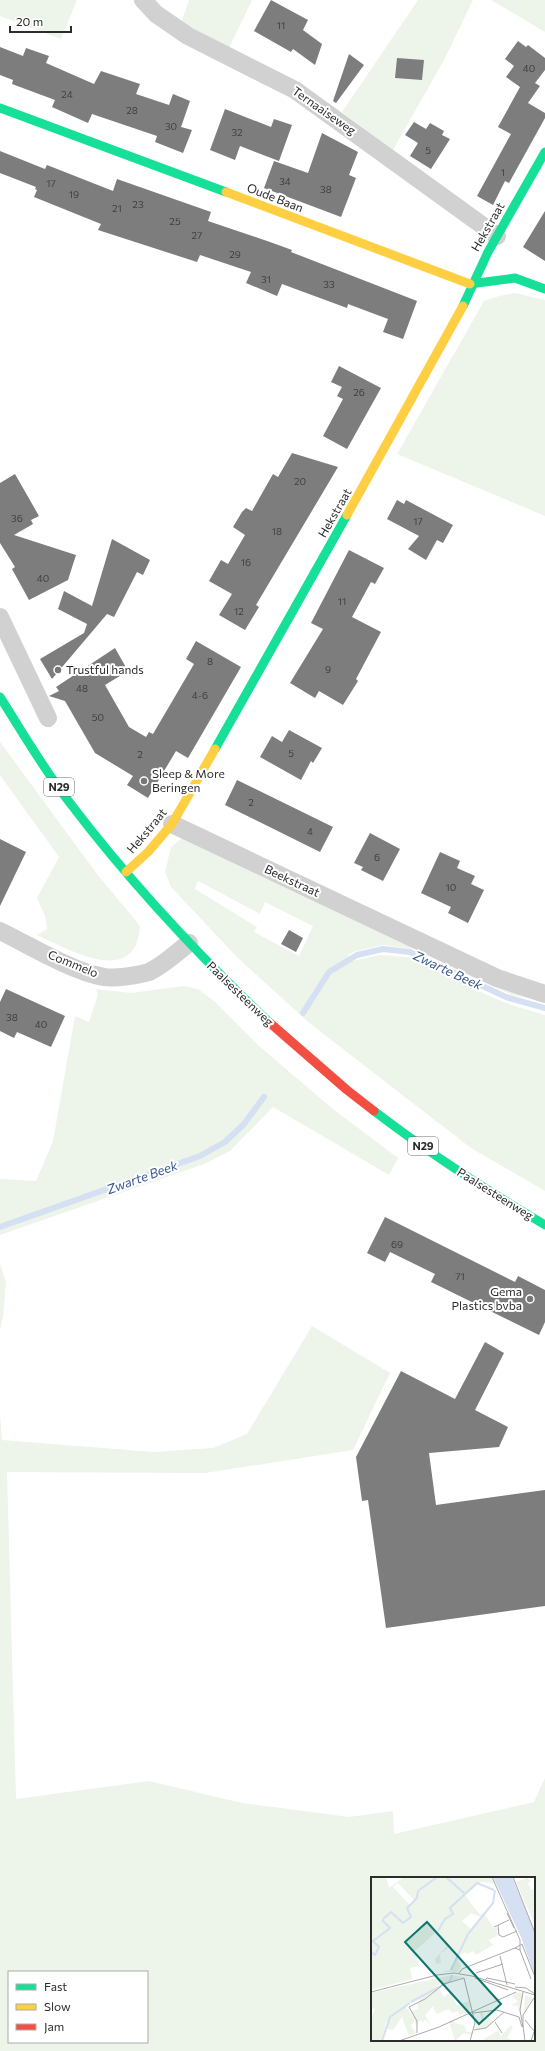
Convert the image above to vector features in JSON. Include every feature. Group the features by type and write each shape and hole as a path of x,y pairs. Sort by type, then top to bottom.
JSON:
{"street":[{"name":"Ternaaiseweg","path":"143,0 156,14 188,36 295,90 497,236"},
{"name":"Oude Baan","path":"0,108 471,284 515,278 545,289"},
{"name":"Hekstraat","path":"126,872 148,852 172,824 460,315 471,284 485,255 545,152"},
{"path":"0,617 48,718"},
{"name":"Paalsesteenweg","path":"0,697 70,802 126,872 189,943 260,1014 358,1098 451,1166 516,1209 545,1225"},
{"name":"Beekstraat","path":"172,824 497,978 545,994"},
{"name":"Commelo","path":"0,931 70,965 104,977 149,972 168,961 189,943"}],"shaded area":[{"path":"0,0 77,0 61,39 0,16"},
{"path":"189,0 252,0 229,48 181,23"},
{"path":"418,0 473,0 444,60 393,150 342,112"},
{"path":"491,0 545,0 545,32"},
{"path":"515,293 545,300 545,516 397,454 484,301"},
{"path":"0,742 97,874 140,926 136,945 127,956 114,960 99,959 82,955 37,935 47,929 45,916 37,898 59,857 0,775"},
{"path":"182,838 545,1001 512,995 415,949 383,945 356,951 348,955 352,961 380,955 418,958 461,983 508,1004 545,1015 545,1191 471,1148 308,1022 237,957 171,887 165,872 171,847","holes":["198,881 260,914 265,902 313,926 299,956 254,932 257,927 195,889"]},
{"path":"184,986 198,989 215,1002 259,1046 333,1109 398,1158 389,1175 273,1107 230,1151 204,1164 0,1235 0,1179 36,1181 53,1141 75,1016 89,1022 98,994 96,989 131,993"},
{"path":"0,1264 6,1282 3,1317 0,1330"},
{"path":"312,1326 390,1373 353,1450 205,1473 7,1472 16,1799 149,1781 242,1803 349,1817 393,1811 394,1834 534,1802 545,1778 545,2051 0,2051 0,1415 2,1440 153,1452 213,1448 247,1434"}],"building":[{"path":"271,0 308,20 303,30 322,44 315,65 293,49 291,52 254,31"},
{"path":"518,41 526,47 528,45 545,58 545,70 535,83 540,86 528,103 545,113 545,118 509,183 505,181 493,205 477,196 511,134 498,127 520,87 506,77 514,66 505,59"},
{"path":"0,47 23,56 26,48 49,56 46,63 94,84 101,71 140,84 136,94 169,105 173,94 190,101 181,127 192,130 183,153 155,142 157,136 92,114 88,123 52,107 55,100 12,84 13,80 0,75"},
{"path":"349,54 364,65 336,103 333,101"},
{"path":"397,58 424,60 422,80 395,78"},
{"path":"225,109 271,127 274,119 292,125 279,161 240,146 235,160 210,150"},
{"path":"414,122 426,129 430,123 444,131 442,135 450,139 431,169 410,156 418,143 405,135"},
{"path":"322,133 358,152 349,175 356,178 341,217 264,188 274,161 308,173"},
{"path":"0,151 45,169 47,165 113,191 117,179 211,212 208,221 292,250 291,252 417,301 403,339 383,332 388,319 348,304 347,308 282,284 277,296 246,283 251,272 200,255 197,262 98,230 101,224 34,197 37,190 35,189 36,187 0,173"},
{"path":"545,211 545,261 523,247"},
{"path":"339,366 381,388 347,449 323,436 343,399 337,396 342,387 331,382"},
{"path":"292,453 338,467 256,605 259,607 245,630 219,615 232,594 209,581 221,560 228,564 245,535 233,527 242,512 246,508 252,511 273,474 278,477"},
{"path":"15,474 39,516 31,520 33,524 14,535 76,555 68,580 29,600 12,569 15,567 0,543 0,483"},
{"path":"397,500 404,504 406,500 453,525 443,543 437,540 426,560 408,549 419,536 387,519"},
{"path":"112,539 150,560 143,575 137,572 114,617 107,614 52,679 40,659 84,633 87,624 58,609 64,591 92,606"},
{"path":"349,550 384,568 375,584 371,582 352,617 381,632 356,679 358,681 343,705 319,691 315,698 290,683 323,629 311,623"},
{"path":"196,641 241,667 188,758 176,751 148,798 127,785 133,776 95,753 65,701 49,696 59,691 56,687 115,648 128,671 105,685 129,727 146,737 149,732 153,734 194,664 186,659"},
{"path":"289,730 322,748 313,763 311,761 301,780 260,757 272,736 282,742"},
{"path":"237,780 333,827 320,852 225,805"},
{"path":"370,833 400,849 383,881 361,870 363,867 354,863"},
{"path":"0,839 26,852 0,906"},
{"path":"440,852 460,861 457,868 475,876 471,884 484,890 468,923 448,913 451,907 421,893"},
{"path":"289,930 303,938 296,952 281,944"},
{"path":"6,989 65,1016 51,1047 17,1032 14,1038 0,1031 0,1002"},
{"path":"385,1217 515,1282 518,1276 545,1290 545,1322 539,1335 431,1282 435,1274 390,1252 385,1262 367,1253"},
{"path":"485,1342 504,1353 475,1410 508,1427 499,1447 429,1453 436,1505 545,1490 545,1606 386,1628 368,1500 362,1501 356,1457 401,1371 455,1399"}],"waterway":[{"name":"Zwarte Beek","path":"303,1013 329,972 357,955 383,949 410,952 506,997 545,1008"},
{"name":"Zwarte Beek","path":"0,1227 200,1156 225,1142 244,1124 264,1097"}],"traffic: fast":[{"path":"0,108 226,192"},
{"path":"463,306 488,252 545,152"},
{"path":"470,284 515,278 545,289"},
{"path":"215,749 347,515"},
{"path":"0,697 51,778 116,861 191,944 270,1023"},
{"path":"374,1111 458,1171 545,1225"}],"traffic: slow":[{"path":"226,192 470,284"},
{"path":"347,515 463,306"},
{"path":"126,872 148,852 172,824 215,749"}],"traffic: jam":[{"path":"270,1023 347,1090 374,1111"}],"place":[{"name":"Trustful hands","path":"58,670"},
{"name":"Sleep & More Beringen","path":"144,781"},
{"name":"Gema Plastics bvba","path":"530,1299"}]}
